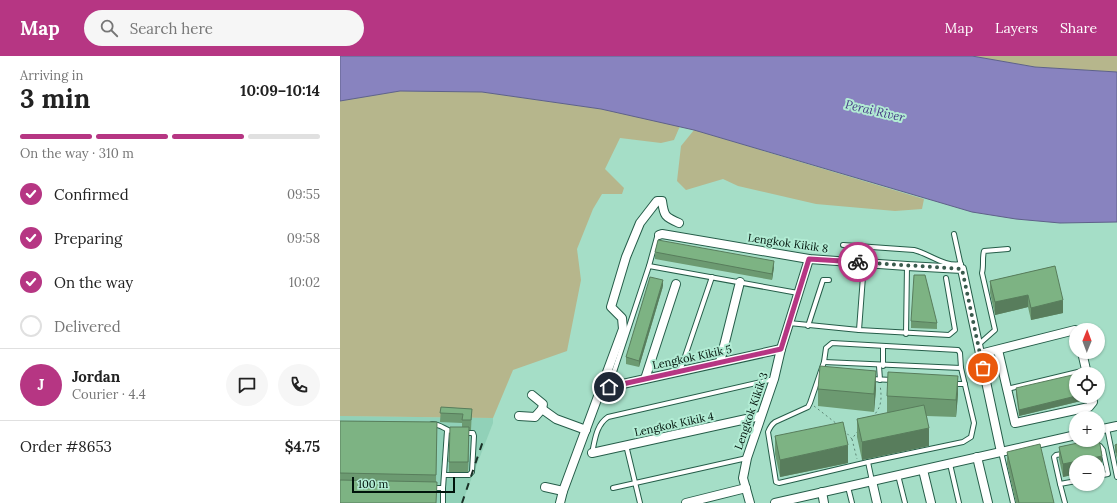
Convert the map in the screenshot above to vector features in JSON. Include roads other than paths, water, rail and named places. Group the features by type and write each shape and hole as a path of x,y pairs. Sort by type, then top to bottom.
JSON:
{"street":[{"path":"560,503 563,491 623,329 622,318 611,307 626,257 640,223 657,201 662,201 664,214 667,218 679,222"},
{"name":"Lengkok Kikik 8","path":"659,235 662,234 809,259 907,266 962,267"},
{"name":"Lengkok Kikik 3","path":"750,503 743,478 747,458 760,416 774,379 781,349 809,259"},
{"path":"962,267 1001,452"},
{"path":"720,362 740,282"},
{"path":"645,379 676,284"},
{"path":"980,354 1069,332"},
{"name":"Lengkok Kikik 5","path":"609,387 781,349"},
{"path":"998,350 1015,423 1089,407 1092,403"},
{"path":"519,416 535,417 542,408 543,404 532,395"},
{"path":"542,408 556,418 586,430"},
{"name":"Lengkok Kikik 4","path":"592,453 760,416"},
{"path":"1107,428 1117,426"},
{"path":"775,503 795,501 822,492 1069,437"},
{"path":"977,458 988,503"},
{"path":"923,470 931,503"},
{"path":"872,481 877,503"},
{"path":"546,487 563,491"},
{"path":"686,503 746,488"},
{"path":"822,492 824,503"}],"lane":[{"path":"843,245 914,250 924,253 945,264 962,267 954,234"},
{"path":"609,387 649,266 657,237 659,235"},
{"path":"978,345 995,330 982,273 983,254 984,251 989,250 1008,250"},
{"path":"859,330 864,263"},
{"path":"649,266 799,293"},
{"path":"906,334 907,266"},
{"path":"680,371 712,277"},
{"path":"789,323 808,326 906,334 950,336 955,330 946,278"},
{"path":"808,326 823,280 829,280"},
{"path":"832,343 958,350 960,353 961,368 974,423 973,432 968,440 963,442 779,483 776,482 768,432 771,424 808,407 824,362 826,348 832,343"},
{"path":"880,380 883,346"},
{"path":"824,362 881,366 961,368"},
{"path":"820,374 828,375"},
{"path":"1007,389 1069,376"},
{"path":"865,378 895,380"},
{"path":"592,453 596,432 601,422 608,417 774,379"},
{"path":"949,384 965,384"},
{"path":"429,424 441,426 447,431 473,433 472,472 470,475 444,475"},
{"path":"1107,428 1117,477"},
{"path":"443,503 447,431"},
{"path":"626,445 640,503"},
{"path":"1089,448 1100,446 1104,455"},
{"path":"1111,448 1117,446"},
{"path":"1001,452 1013,503"},
{"path":"1065,503 1054,457 1056,455 1069,452"},
{"path":"613,488 747,458"},
{"path":"1105,460 1108,474 1105,475"},
{"path":"868,462 872,481"},
{"path":"950,464 959,503"},
{"path":"898,475 905,503"},
{"path":"1060,484 1069,482"},
{"path":"848,487 852,503"},
{"path":"424,488 443,488"}],"water":[{"name":"Perai River","path":"340,56 972,56 1035,67 1117,72 1117,222 1060,223 1016,219 972,212 694,130 601,109 482,92 400,91 340,101"}],"railway":[{"path":"462,503 484,438"}]}
